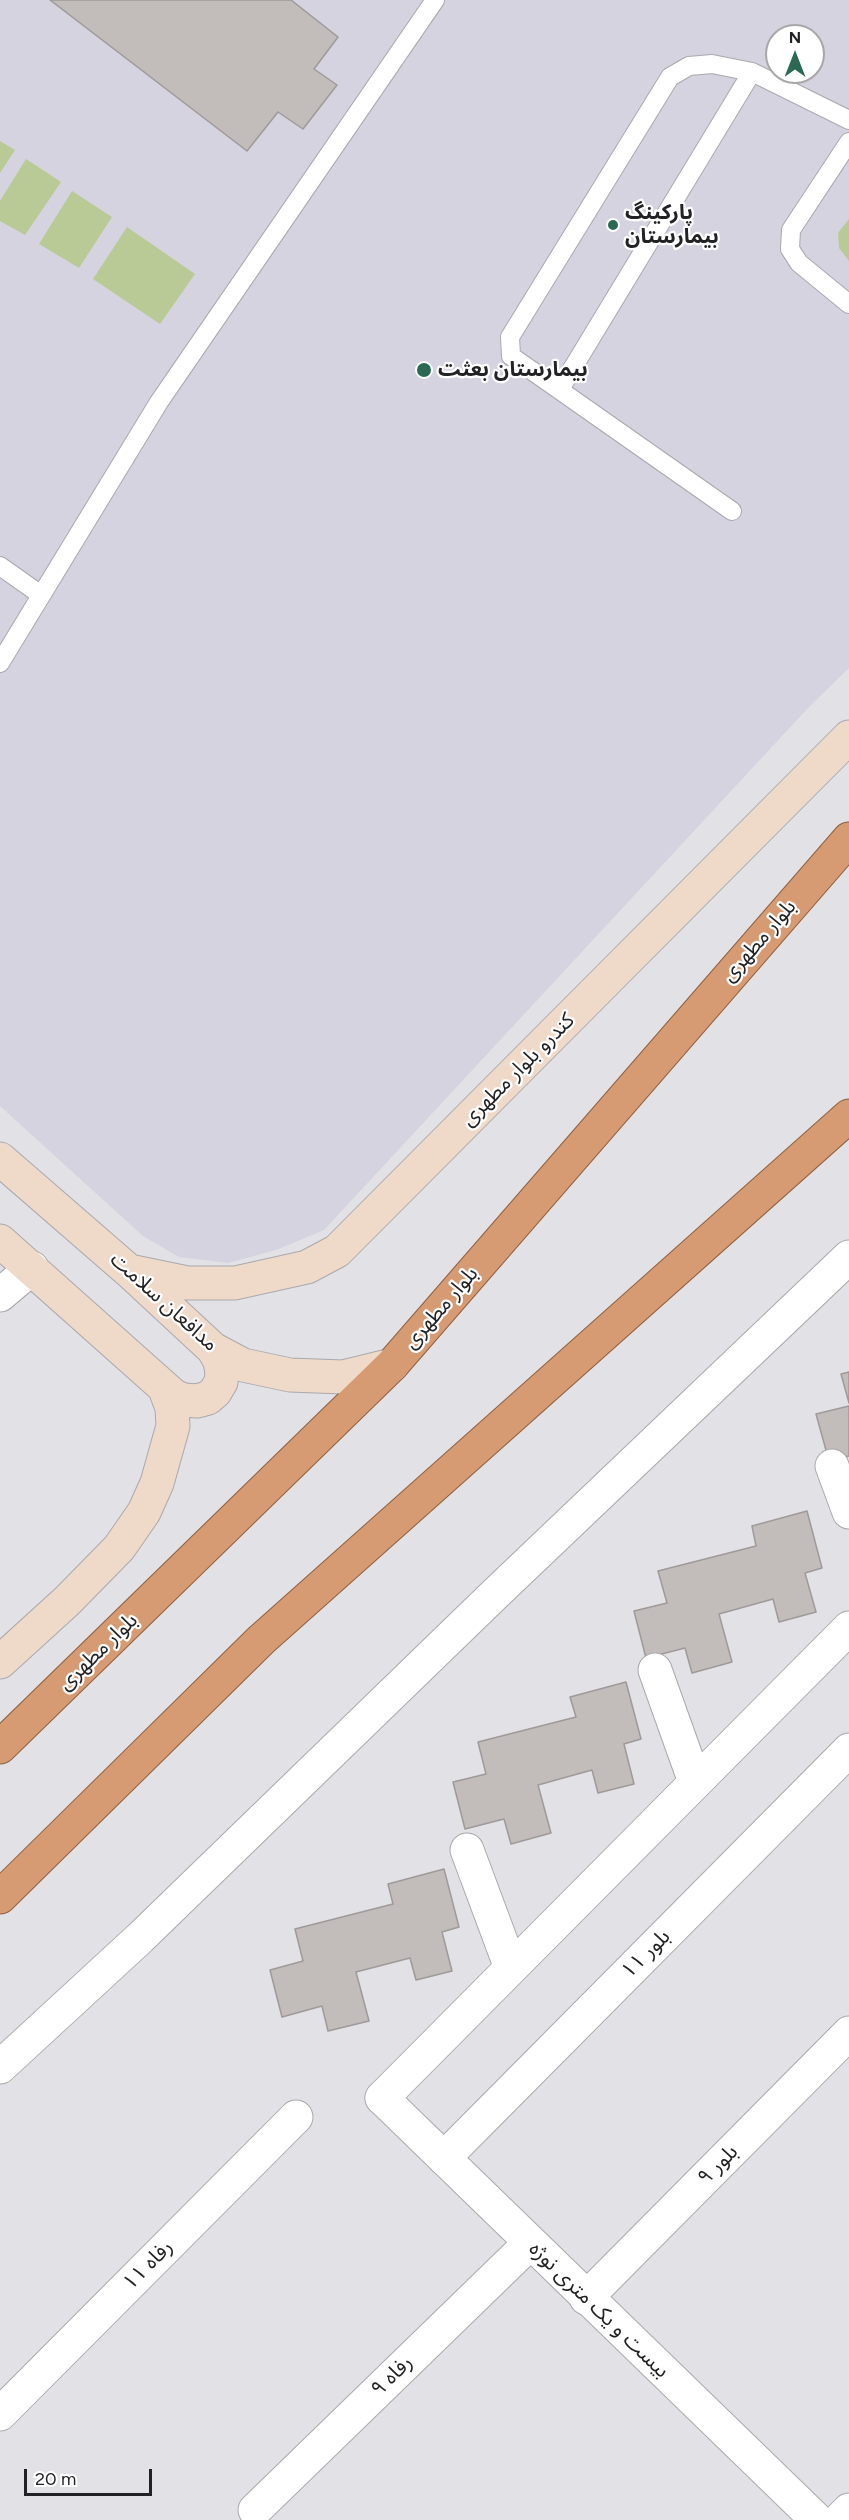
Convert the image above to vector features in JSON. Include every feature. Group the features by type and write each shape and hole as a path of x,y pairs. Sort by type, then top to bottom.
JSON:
{"highway":[{"name":"بلوار مطهری","path":"0,1747 392,1365 849,839"},
{"path":"777,920 849,870"},
{"path":"0,1897 261,1640 849,1116"}],"main road":[{"name":"کندرو بلوار مطهری","path":"129,1271 187,1283 235,1283 307,1267 337,1251 849,737"},
{"name":"مدافعان سلامت","path":"0,1159 129,1271 213,1349 243,1365 290,1375 343,1377 392,1365"},
{"path":"0,1241 165,1389 184,1400 197,1401 208,1398 221,1382 220,1360 213,1349"},
{"path":"0,1662 67,1601 118,1548 144,1512 157,1484 173,1426 172,1408 165,1389"}],"street":[{"path":"0,2067 140,1938 493,1596 849,1257"},
{"path":"0,1294 32,1268"},
{"path":"832,1466 849,1512"},
{"path":"467,1850 512,1968 849,1628"},
{"path":"655,1670 695,1782"},
{"name":"بلور ۱۱","path":"444,2158 849,1750"},
{"name":"بیست و یک متری نوژه","path":"512,1968 382,2098 817,2520"},
{"name":"بلور ۹","path":"586,2298 849,2033"},
{"name":"رفاه ۱۱","path":"0,2414 296,2117"},
{"name":"رفاه ۹","path":"255,2510 530,2242"},
{"path":"839,2520 849,2510"}],"lane":[{"path":"0,663 159,402 435,0"},
{"path":"732,511 512,356 510,337 670,77 689,66 712,64 752,72 849,120"},
{"path":"560,390 752,72"},
{"path":"849,142 791,230 790,249 799,263 849,304"},
{"path":"0,566 41,595"}],"shaded area":[{"name":"بیمارستان بعثت","path":"0,0 849,0 849,668 808,708 324,1230 276,1250 228,1263 179,1257 143,1236 0,1106"}],"green space":[{"path":"0,141 15,150 0,173"},
{"path":"26,159 61,182 25,235 0,221 0,201"},
{"path":"72,191 112,217 79,268 39,244"},
{"path":"849,219 849,261 839,248 838,233"},
{"path":"127,227 195,274 160,324 93,279"}],"building":[{"path":"50,0 291,0 338,37 314,69 337,85 303,129 278,112 247,151"},
{"path":"849,1372 849,1403 841,1374"},
{"path":"849,1406 849,1456 829,1461 816,1414"},
{"path":"807,1511 822,1568 805,1573 816,1612 779,1622 773,1599 719,1614 732,1662 692,1673 685,1648 646,1658 634,1611 667,1603 658,1571 756,1546 752,1526"},
{"path":"626,1682 641,1739 624,1744 634,1784 598,1793 592,1770 538,1785 551,1833 511,1844 504,1819 465,1829 453,1782 486,1774 478,1742 576,1717 570,1697"},
{"path":"444,1869 459,1927 442,1932 452,1971 416,1980 410,1958 356,1972 369,2021 328,2031 322,2006 282,2017 270,1970 303,1961 295,1929 393,1904 388,1884"}],"place":[{"name":"پارکینگ بیمارستان","path":"613,225"},
{"name":"بیمارستان بعثت","path":"424,370"}]}
